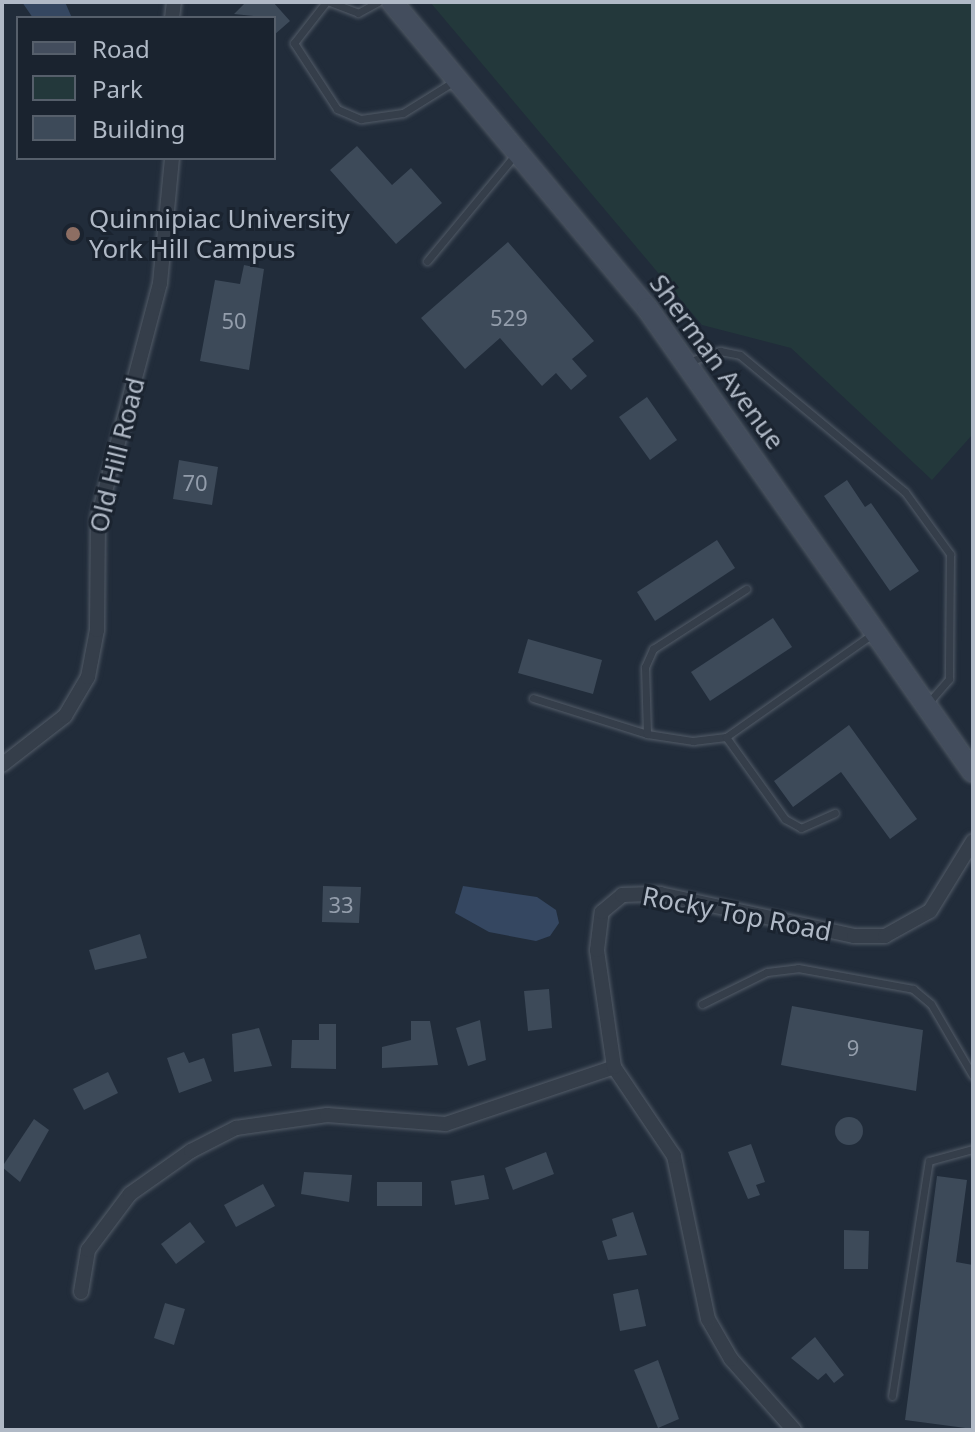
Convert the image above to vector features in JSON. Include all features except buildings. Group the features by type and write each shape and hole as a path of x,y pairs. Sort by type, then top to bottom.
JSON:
{"main road":[{"name":"Sherman Avenue","path":"392,2 519,150 688,362 973,772"}],"street":[{"name":"Old Hill Road","path":"2,765 65,716 88,677 97,630 100,510 160,283 172,160"},
{"name":"Rocky Top Road","path":"794,1430 731,1359 708,1319 674,1156 614,1067 597,950 609,902 638,892 660,894 854,936 885,936 930,911 973,841"},
{"path":"81,1292 88,1250 130,1194 191,1151 236,1128 327,1115 446,1124 614,1067"}],"lane":[{"path":"378,2 358,13 328,2 294,43 337,109 361,119 403,113 457,79"},
{"path":"427,261 519,150"},
{"path":"688,362 720,351 740,355 905,492 950,554 949,679 926,705"},
{"path":"647,734 645,667 653,649 746,589"},
{"path":"533,698 647,734 693,741 726,737 875,632"},
{"path":"726,737 785,819 801,828 835,813"},
{"path":"702,1004 767,972 798,968 913,989 931,1004 973,1076"},
{"path":"892,1396 929,1161 973,1149"}],"green space":[{"path":"430,2 973,2 973,434 932,480 791,348 702,325"}],"water":[{"path":"22,2 65,2 71,16 32,16"},
{"path":"463,886 537,897 556,910 559,923 550,936 536,941 489,932 455,913"}],"place":[{"name":"Quinnipiac University York Hill Campus","path":"73,234"}]}
